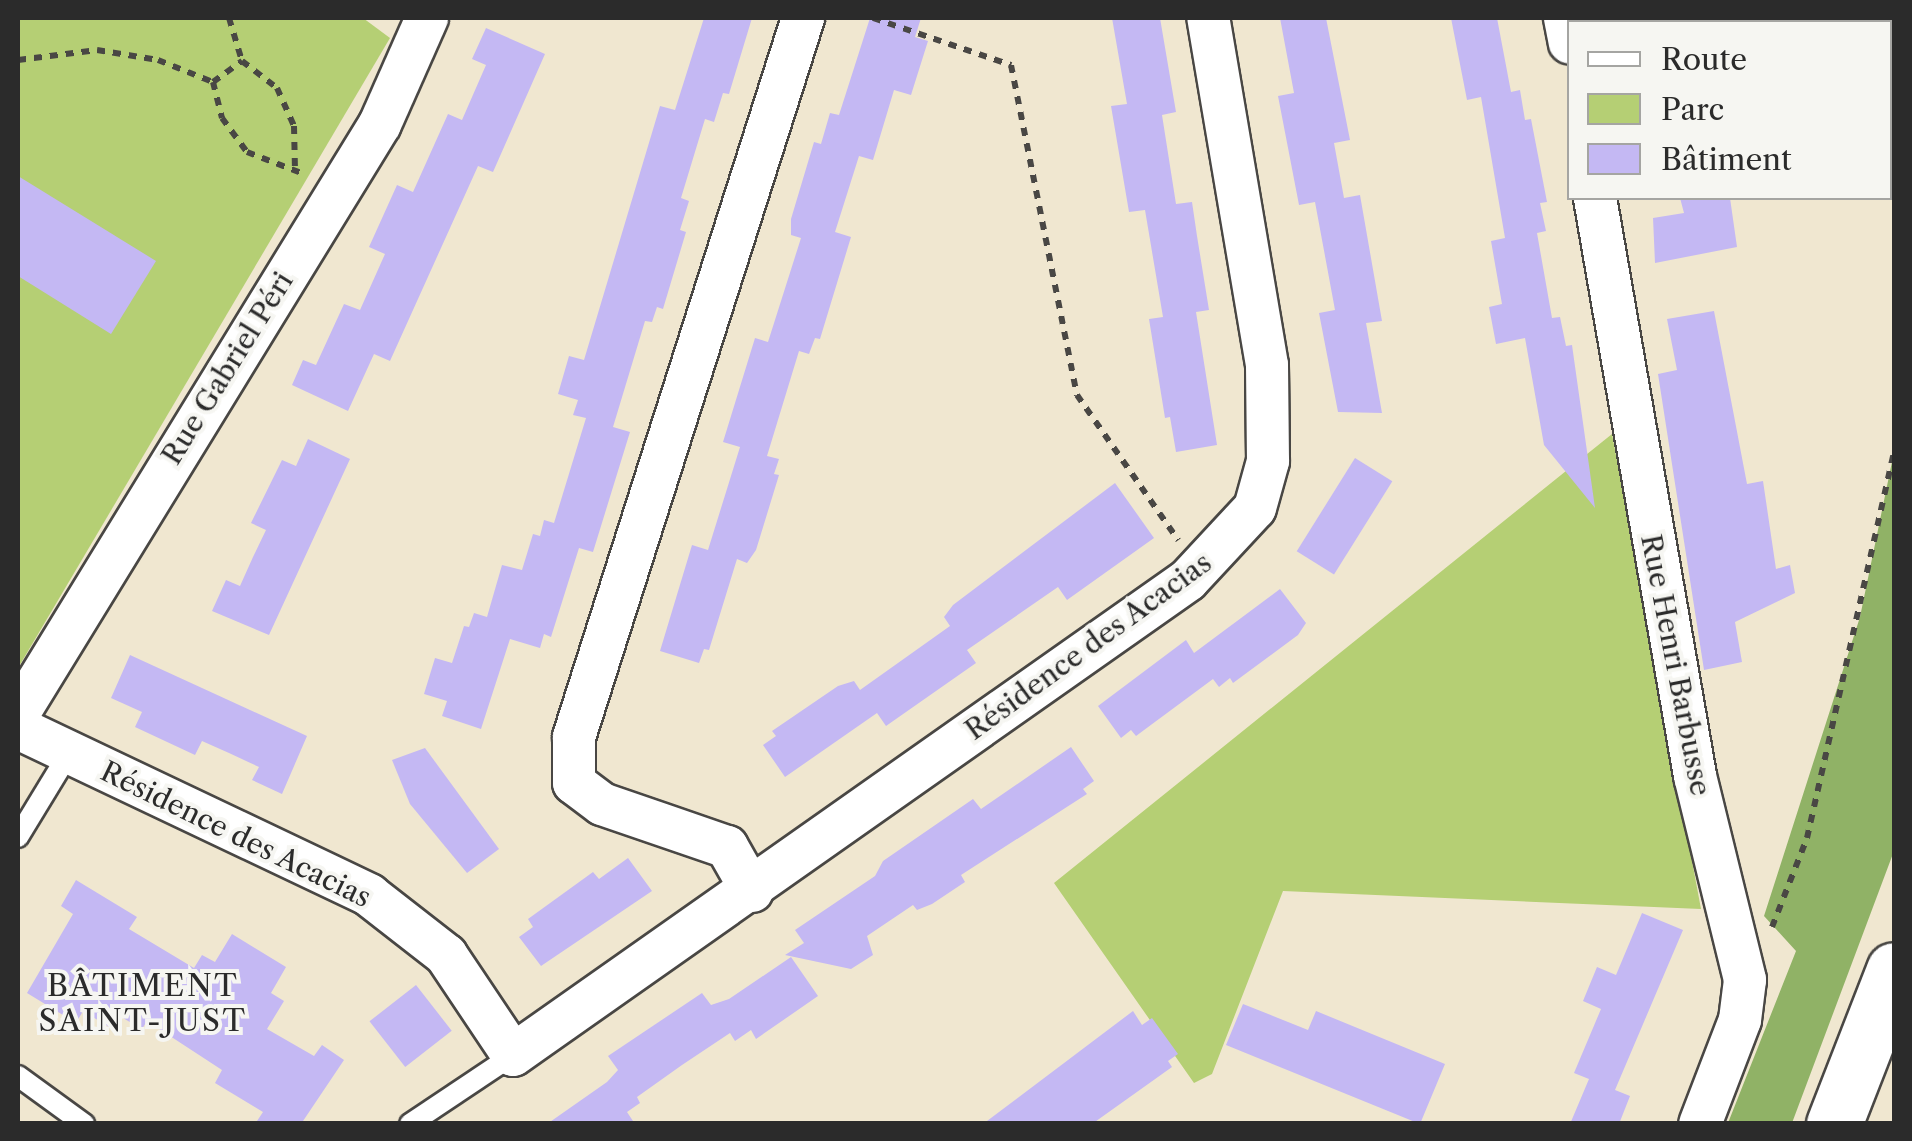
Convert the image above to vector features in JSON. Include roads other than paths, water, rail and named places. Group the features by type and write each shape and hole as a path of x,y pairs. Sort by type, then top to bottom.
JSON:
{"main road":[{"path":"1834,1124 1894,970"}],"street":[{"name":"Rue Gabriel Péri","path":"18,714 380,124 428,18"},
{"path":"752,891 728,847 602,804 574,783 574,737 803,18"},
{"name":"Résidence des Acacias","path":"18,728 369,895 446,954 513,1055 752,891 1198,570 1255,508 1268,461 1270,414 1208,18"},
{"name":"Rue Henri Barbusse","path":"1595,200 1695,776 1741,952 1740,1020 1700,1124"}],"lane":[{"path":"18,837 70,754"},
{"name":"Résidence des Acacias","path":"410,1124 513,1055"},
{"path":"18,1076 84,1124"}],"district":[{"name":"BÂTIMENT SAINT-JUST","path":"143,1003"}]}
